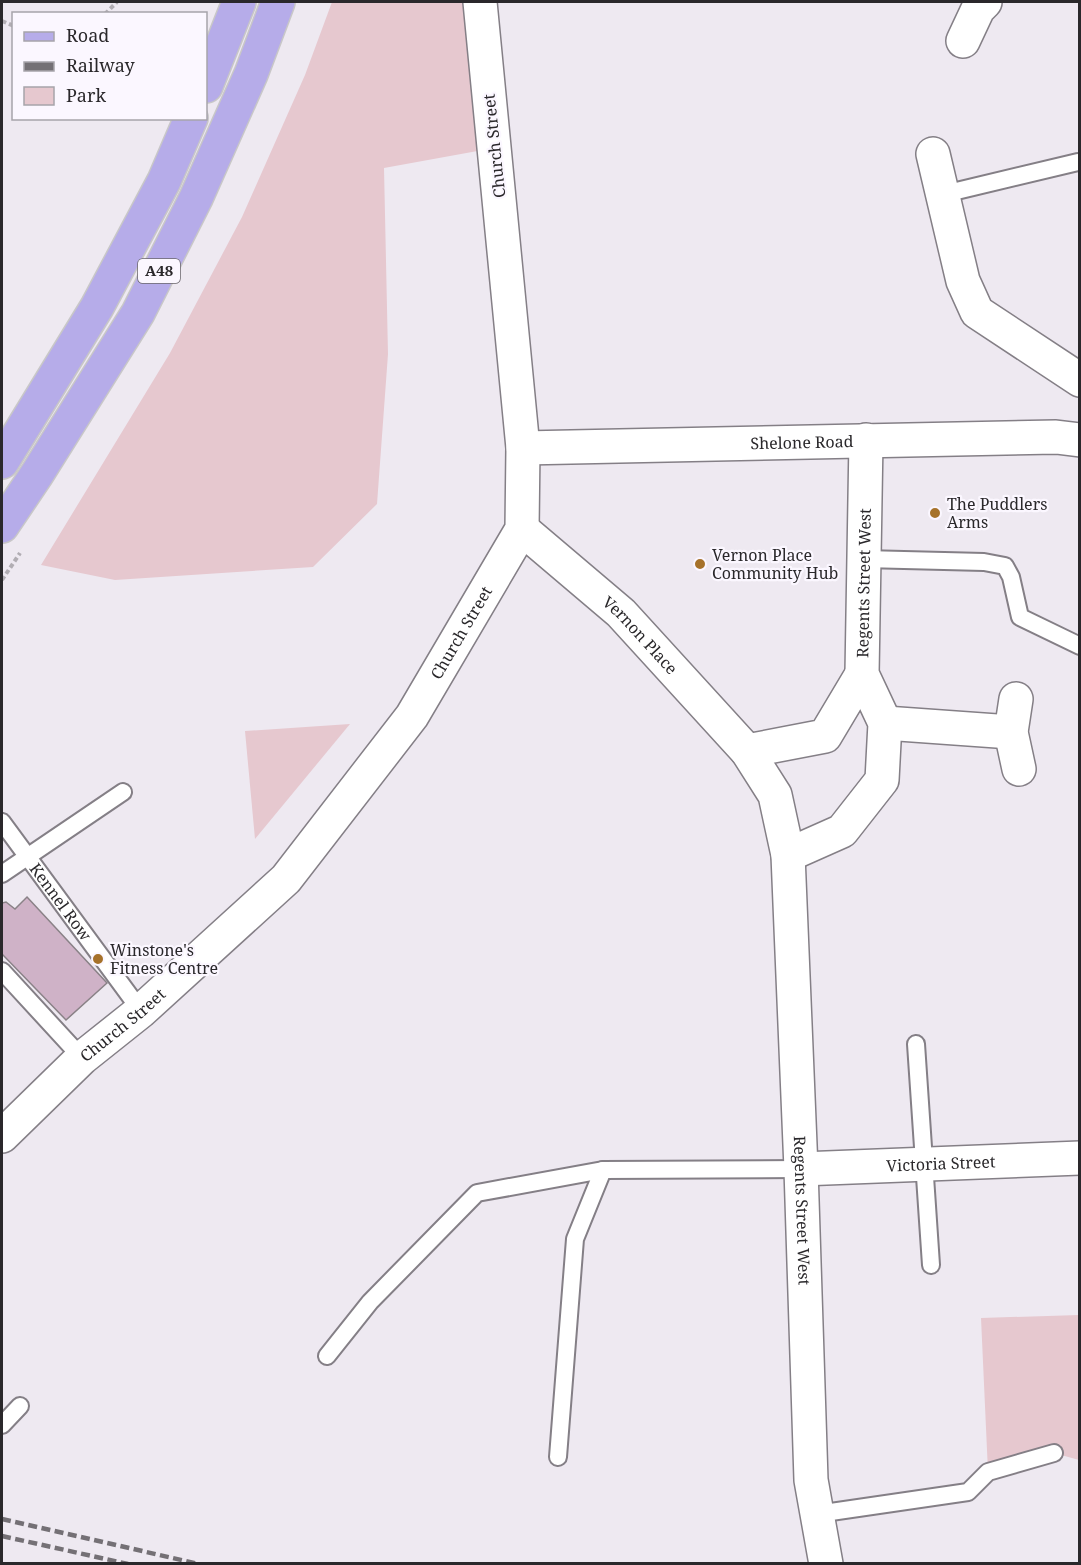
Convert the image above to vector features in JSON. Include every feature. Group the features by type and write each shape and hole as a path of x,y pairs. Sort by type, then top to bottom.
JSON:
{"main road":[{"path":"207,83 239,2"},
{"name":"A48","path":"10,531 37,474 138,313 196,198 251,74 278,2"},
{"name":"A48","path":"2,462 97,307 164,181 190,120"}],"street":[{"name":"Church Street","path":"2,1136 82,1058 141,1011 286,879 412,716 522,529 523,448 480,2"},
{"path":"963,41 977,4"},
{"path":"933,154 963,281 977,312 1080,380"},
{"name":"Shelone Road","path":"523,448 866,440 1056,438 1080,440"},
{"name":"Regents Street West","path":"788,855 842,831 882,780 885,723 862,674 866,440"},
{"name":"Vernon Place","path":"522,529 621,613 747,751 775,795"},
{"path":"747,751 825,736 862,674"},
{"path":"1016,699 1011,732 1019,769"},
{"path":"885,723 1011,732"},
{"name":"Regents Street West","path":"775,795 788,855 811,1480 826,1563"},
{"name":"Victoria Street","path":"801,1169 1080,1158"}],"lane":[{"path":"944,194 1078,162"},
{"path":"864,559 984,562 1005,566 1011,577 1020,617 1080,646"},
{"path":"2,874 123,792"},
{"name":"Kennel Row","path":"2,822 141,1011"},
{"path":"2,971 82,1058"},
{"path":"916,1044 931,1265"},
{"path":"327,1356 370,1302 477,1193 603,1170 801,1169"},
{"path":"558,1457 575,1239 603,1170"},
{"path":"2,1425 20,1406"},
{"path":"817,1514 968,1492 988,1472 1054,1453"}],"path":[{"path":"2,580 10,531"}],"green space":[{"path":"332,2 480,2 494,148 384,168 388,354 377,504 313,567 115,580 41,565 170,353 242,217 305,75"},
{"path":"350,724 255,839 245,731"},
{"path":"1079,1315 1079,1460 1054,1453 988,1472 981,1318"}],"building":[{"path":"27,897 107,983 66,1020 2,954 2,903 6,902 15,909"}],"railway":[{"path":"2,1519 199,1564"},
{"path":"2,1536 128,1564"}],"place":[{"name":"The Puddlers Arms","path":"935,513"},
{"name":"Vernon Place Community Hub","path":"700,564"},
{"name":"Winstone's Fitness Centre","path":"98,959"}]}
